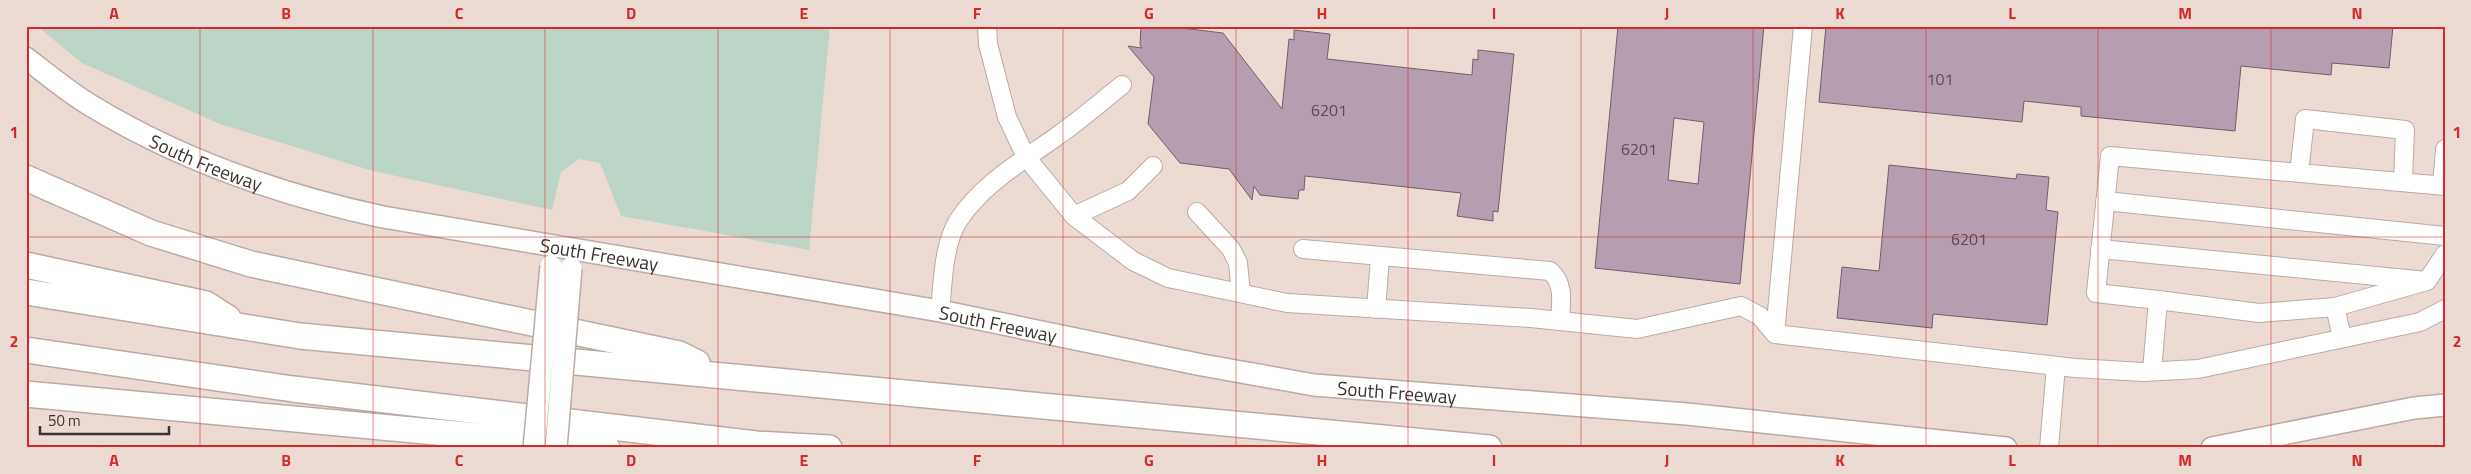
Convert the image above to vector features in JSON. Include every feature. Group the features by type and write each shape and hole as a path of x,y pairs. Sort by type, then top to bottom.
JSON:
{"highway":[{"path":"26,178 112,218 216,255 289,274 679,354 720,374"},
{"path":"26,265 206,304 242,327"},
{"path":"26,292 300,336 720,374 1489,448"},
{"path":"26,350 293,389 751,446 829,448"},
{"path":"26,394 607,448"}],"main road":[{"name":"South Freeway","path":"26,58 90,105 167,146 245,178 340,207 562,256 940,311 1202,365 1314,385 1687,414 2006,448"},
{"path":"534,448 562,256"},
{"path":"556,448 562,256"},
{"path":"2212,448 2414,408 2445,405"},
{"path":"2414,408 2445,422"}],"lane":[{"path":"987,26 988,44 1007,117 1026,157 1074,216 1133,261 1168,278 1287,303 1560,321 1637,329 1741,306 1760,316 1775,334 2056,366 2152,371 2198,369 2420,322 2445,309"},
{"path":"1775,334 1803,26"},
{"path":"940,311 949,244 958,222 984,192 1026,157 1056,137 1122,85"},
{"path":"2299,173 2305,119 2405,130 2403,182"},
{"path":"2445,149 2443,186 2110,156 2096,293 2259,313 2335,307 2427,281 2445,254"},
{"path":"1074,216 1128,191 1153,166"},
{"path":"2106,201 2445,236"},
{"path":"1197,212 1231,249 1238,264 1241,293"},
{"path":"2100,248 2427,281"},
{"path":"1303,249 1380,258 1550,271 1558,278 1561,290 1560,321"},
{"path":"1376,309 1380,258"},
{"path":"2152,371 2158,300"},
{"path":"2335,307 2342,337"},
{"path":"2049,448 2056,366"}],"green space":[{"path":"37,26 830,26 809,250 621,216 600,163 579,159 561,172 552,210 373,171 220,124 82,63"}],"building":[{"path":"1141,26 1165,26 1223,33 1282,109 1289,39 1294,40 1294,30 1330,34 1327,59 1472,75 1473,59 1478,60 1478,50 1514,54 1498,212 1493,211 1493,221 1457,216 1461,193 1305,176 1304,190 1299,190 1298,199 1260,195 1254,186 1252,200 1229,169 1180,163 1148,124 1154,77 1128,46 1142,48 1140,45"},
{"path":"1618,26 1764,26 1740,284 1595,268","holes":["1674,118 1704,122 1698,184 1668,180"]},
{"path":"1826,26 2393,26 2389,68 2332,63 2331,75 2241,66 2235,131 2081,116 2081,107 2024,101 2022,122 1819,102"},
{"path":"1889,165 2016,179 2017,174 2049,177 2046,210 2058,212 2047,325 1933,314 1932,328 1837,318 1842,267 1879,271"}]}
